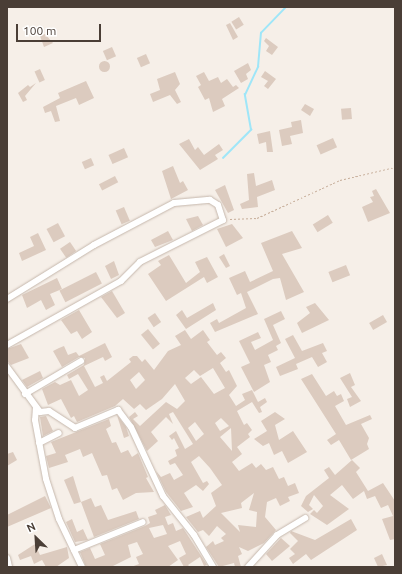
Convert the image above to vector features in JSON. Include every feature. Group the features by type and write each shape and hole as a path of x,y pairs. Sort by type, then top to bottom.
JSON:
{"street":[{"path":"7,299 94,245 174,203 210,200 218,205 223,220 140,262 121,281 7,345"},
{"path":"25,394 81,361"},
{"path":"7,367 25,394 40,412 49,411 75,428 116,408 131,427 163,496 194,535 213,567"},
{"path":"36,407 39,443 46,479 82,567"},
{"path":"39,443 59,433"},
{"path":"248,567 278,535 305,518"},
{"path":"74,550 143,522"},
{"path":"7,558 9,567"}],"path":[{"path":"223,220 257,218 340,180 395,167"}],"building":[{"path":"239,17 244,25 236,29 231,22"},
{"path":"230,23 238,37 233,40 226,25"},
{"path":"45,34 53,43 44,47 40,36"},
{"path":"266,38 278,47 272,55 266,51 269,46 264,41"},
{"path":"112,47 116,56 107,60 103,51"},
{"path":"146,54 150,63 141,67 137,58"},
{"path":"104,60 108,62 110,66 108,70 104,72 100,70 98,66 100,62"},
{"path":"248,63 251,70 246,74 248,79 241,83 234,71"},
{"path":"40,69 45,80 39,82 35,71"},
{"path":"265,71 276,79 268,89 264,86 268,81 261,77"},
{"path":"175,72 180,84 175,90 181,102 177,104 170,95 153,102 150,94 160,90 157,79"},
{"path":"204,72 209,81 218,77 221,83 227,79 233,87 236,85 239,88 222,99 225,106 213,112 209,98 205,100 198,87 201,85 196,76"},
{"path":"86,81 94,98 79,105 76,98 56,106 60,121 55,122 51,111 45,113 43,107 60,98 58,93"},
{"path":"36,83 25,96 27,100 23,102 18,93 28,85 30,87"},
{"path":"305,104 314,109 310,116 301,110"},
{"path":"351,108 352,119 342,120 341,109"},
{"path":"301,120 303,133 290,136 292,144 282,146 279,130 292,127 291,122"},
{"path":"270,131 273,152 267,152 266,142 259,144 257,134"},
{"path":"333,138 337,147 321,154 317,145"},
{"path":"189,139 195,150 198,147 204,155 219,144 223,150 215,155 218,159 200,170 179,144"},
{"path":"124,148 128,157 113,164 108,155"},
{"path":"91,158 94,165 85,169 82,162"},
{"path":"173,166 180,183 183,181 188,190 171,199 162,171"},
{"path":"254,173 256,186 272,180 275,190 257,197 258,207 242,209 240,204 249,200 247,174"},
{"path":"115,176 118,182 102,190 99,184"},
{"path":"225,185 234,210 228,213 215,190"},
{"path":"376,189 390,213 368,222 362,207 373,202 370,197 374,196 372,191"},
{"path":"124,207 130,221 122,224 116,211"},
{"path":"328,215 333,223 318,232 313,225"},
{"path":"198,216 203,225 192,231 186,219"},
{"path":"58,223 65,236 54,242 47,229"},
{"path":"232,224 243,238 226,247 217,229"},
{"path":"168,231 173,240 155,247 151,240"},
{"path":"292,231 302,248 282,254 304,292 286,300 280,278 273,279 247,292 258,314 215,332 210,323 217,319 219,323 246,308 241,293 237,295 229,278 245,271 250,282 273,271 261,243"},
{"path":"38,233 46,250 22,261 19,253 34,246 30,237"},
{"path":"70,242 76,251 66,258 60,249"},
{"path":"224,254 230,266 226,268 219,257"},
{"path":"169,255 186,283 200,272 195,262 207,257 218,277 207,283 204,277 166,301 148,274 161,265 158,261"},
{"path":"114,261 119,275 111,279 105,266"},
{"path":"346,265 350,275 333,282 328,272"},
{"path":"96,272 102,284 65,302 59,291"},
{"path":"57,278 62,289 50,294 55,305 46,310 41,300 27,308 22,295"},
{"path":"112,291 125,313 117,318 101,297"},
{"path":"213,303 216,310 186,329 176,315 182,310 187,318"},
{"path":"315,303 329,320 302,333 297,323 310,313 306,307"},
{"path":"79,310 92,332 82,339 77,331 71,334 61,320"},
{"path":"281,311 285,319 273,325 281,343 276,346 278,350 268,355 271,362 264,365 270,382 254,392 241,367 250,363 239,341 258,332 261,338 251,342 255,350 273,340 264,319"},
{"path":"155,313 161,322 154,327 148,318"},
{"path":"383,315 387,322 373,330 369,323"},
{"path":"148,329 160,344 153,349 141,335"},
{"path":"185,330 191,339 203,330 210,340 207,342 217,355 221,352 226,358 220,363 226,372 229,370 237,386 229,395 236,406 245,400 242,394 252,390 258,402 265,398 267,402 260,407 262,412 259,413 252,402 237,411 244,425 247,423 252,430 248,434 250,437 237,447 242,454 232,462 239,471 252,463 256,468 261,464 266,470 273,467 279,479 284,477 288,486 295,483 299,493 288,497 290,501 280,506 276,498 267,502 265,517 276,530 264,543 248,551 239,547 242,554 238,556 241,567 235,567 234,563 219,567 206,547 213,541 215,545 224,541 221,538 226,534 217,526 209,536 203,530 198,532 186,517 200,511 203,518 216,506 211,493 222,485 210,468 199,456 191,462 203,483 207,481 209,484 203,491 196,485 184,493 193,507 181,511 166,492 156,471 161,477 170,473 174,480 183,475 175,463 170,465 168,461 177,456 175,450 179,448 174,438 172,440 169,436 176,431 185,449 193,444 173,412 169,414 173,424 166,417 151,432 158,441 147,451 129,417 135,412 138,416 133,419 140,426 166,402 177,409 185,401 175,384 162,399 146,410 140,404 134,409 123,399 115,406 77,422 74,416 71,418 61,399 48,405 42,389 55,382 60,385 71,380 79,396 88,390 78,374 69,379 67,375 84,365 85,358 79,357 62,367 53,351 64,346 68,355 76,352 79,356 105,343 112,357 105,361 103,357 84,366 95,387 103,383 100,377 104,375 107,381 131,362 129,359 133,356 137,356 142,362 145,359 154,370 168,351 181,345 175,336","holes":["213,368 225,388 214,394 201,377 191,384 185,378 194,370 200,376","139,372 145,380 136,389 130,380","221,418 229,426 220,431 215,423","195,422 204,434 196,441 188,428","231,428 232,451 220,437","254,493 249,510 257,512 256,527 238,525 240,532 221,513 242,508 241,503"]},
{"path":"293,335 302,351 323,343 327,351 322,353 327,362 318,367 312,357 296,364 298,369 280,376 276,367 295,358 285,339"},
{"path":"21,344 29,358 11,365 7,361 7,349"},
{"path":"40,371 43,378 27,387 22,380"},
{"path":"350,373 355,385 351,387 361,401 350,407 347,399 352,397 340,378"},
{"path":"312,374 326,396 334,391 337,396 341,394 344,401 335,406 346,425 370,415 372,419 361,424 369,438 367,444 369,449 351,460 339,440 331,445 327,440 336,434 301,379"},
{"path":"275,412 285,419 275,425 279,440 293,431 307,452 288,463 282,451 274,455 269,443 263,446 254,439 267,431 261,421"},
{"path":"117,415 126,427 129,436 124,438"},
{"path":"46,416 53,431 43,436 40,417"},
{"path":"109,419 111,426 106,429 112,443 116,442 121,453 128,450 132,457 138,453 148,477 146,478 154,492 136,493 123,500 117,488 112,490 107,475 102,476 92,453 83,457 80,449 65,455 68,462 49,468 46,456 56,453 51,442"},
{"path":"13,452 17,460 7,466 7,454"},
{"path":"352,460 360,468 356,472 368,491 383,483 395,501 395,539 390,540 382,519 393,516 388,505 381,508 375,496 367,499 364,491 353,499 342,485 330,495 349,509 327,525 310,514 314,510 317,513 323,506 314,495 309,505 313,509 308,512 301,506 306,496 329,478 324,470 329,467 335,475"},
{"path":"73,476 81,502 74,504 64,480"},
{"path":"45,496 51,508 7,527 7,515"},
{"path":"91,498 95,507 101,505 108,520 136,511 139,519 94,537 81,502"},
{"path":"165,505 171,515 165,517 168,525 173,523 176,531 183,528 207,565 204,566 200,557 188,565 190,567 184,567 179,558 186,554 180,541 168,546 178,560 168,567 131,567 139,564 136,557 143,554 137,542 128,545 131,557 111,567 86,567 80,552 90,548 95,559 105,555 100,544 150,523 148,517 157,514 155,510","holes":["163,525 167,534 154,538 149,528"]},
{"path":"72,519 77,532 83,529 88,540 75,542 66,522"},
{"path":"351,519 357,530 311,560 306,554 293,564 289,558 295,554 290,549 298,541 290,533 291,531 315,540"},
{"path":"281,538 290,546 272,561 266,554"},
{"path":"35,544 40,555 67,547 69,558 56,567 46,567 42,560 34,564 31,556 20,560 18,555"},
{"path":"382,554 387,565 378,567 374,558"}],"waterway":[{"path":"223,158 251,130 245,95 258,67 261,33 286,7"}]}
